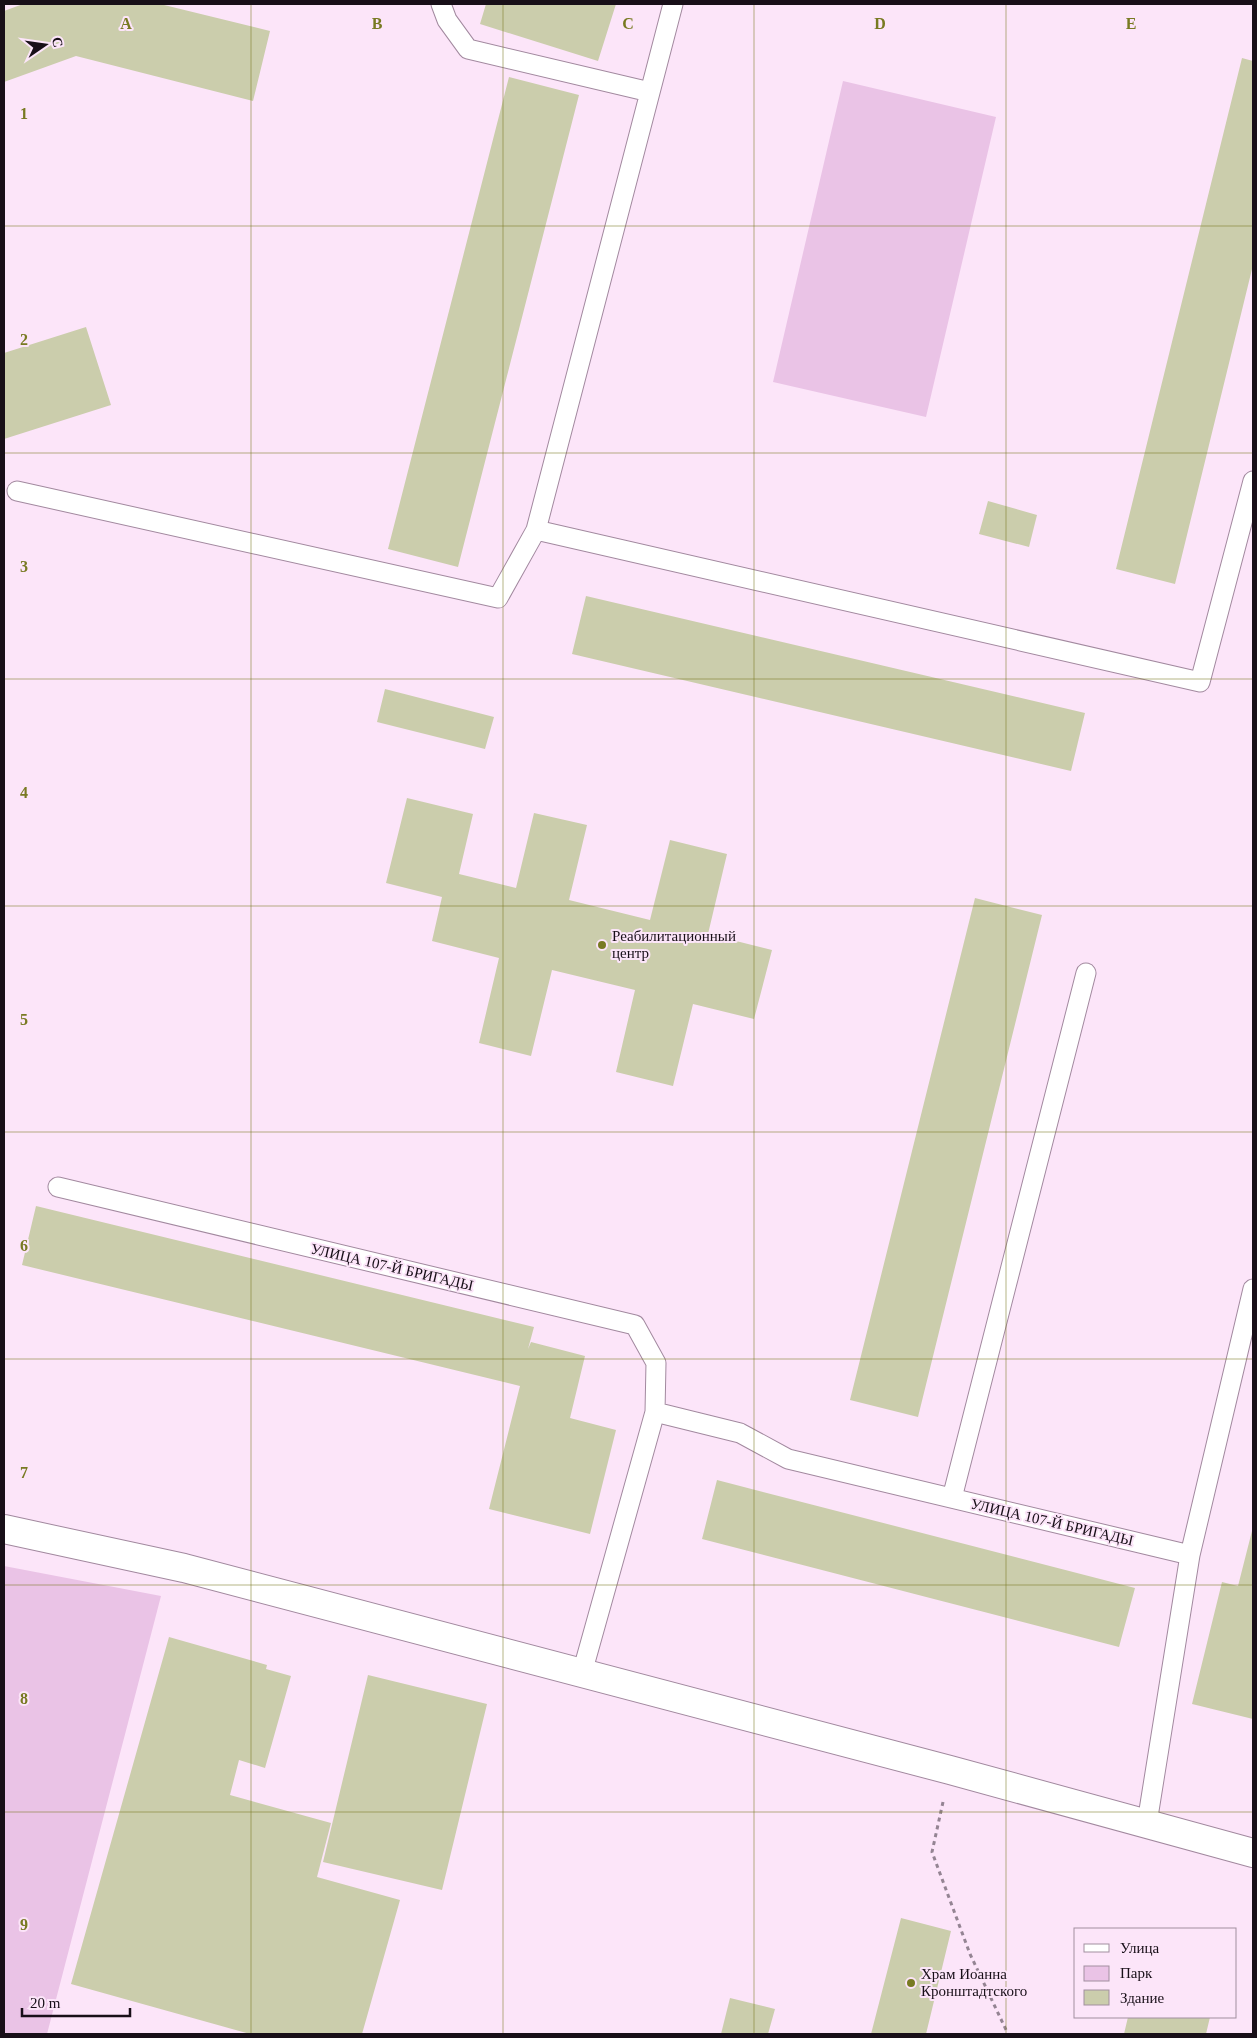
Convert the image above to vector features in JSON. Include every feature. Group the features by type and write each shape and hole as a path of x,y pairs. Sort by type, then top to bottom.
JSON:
{"street":[{"path":"4,1529 184,1568 1253,1852"}],"lane":[{"path":"441,4 447,20 468,49 650,92"},
{"path":"17,491 498,598 536,530 672,4"},
{"path":"536,530 1200,682 1253,481"},
{"path":"952,1498 1086,973"},
{"name":"УЛИЦА 107-Й БРИГАДЫ","path":"58,1187 635,1325 656,1363 655,1412 582,1673"},
{"path":"1147,1823 1190,1555 1253,1289"},
{"name":"УЛИЦА 107-Й БРИГАДЫ","path":"655,1412 740,1433 788,1459 1190,1555"}],"path":[{"path":"950,1770 932,1852 970,1954 1008,2034"}],"green space":[{"path":"843,81 996,117 926,417 773,382"},
{"path":"4,1566 161,1596 47,2034 4,2034"}],"building":[{"path":"23,4 160,4 270,31 253,101 76,56 4,82 4,11"},
{"path":"486,4 616,4 598,61 480,24"},
{"path":"1242,58 1253,61 1253,265 1175,584 1116,569"},
{"path":"509,77 579,95 458,567 388,549"},
{"path":"86,327 111,405 4,439 4,353"},
{"path":"988,501 1037,515 1029,547 979,534"},
{"path":"586,596 1085,713 1071,771 572,654"},
{"path":"385,689 494,717 485,749 377,722"},
{"name":"Реабилитационный центр","path":"407,798 473,814 459,874 516,888 534,813 587,825 569,900 650,920 670,840 727,854 708,934 772,950 754,1019 693,1004 673,1086 616,1072 635,990 552,970 531,1056 479,1043 499,958 432,941 442,897 386,883"},
{"path":"975,898 1042,915 918,1417 850,1400"},
{"path":"36,1206 534,1327 528,1349 531,1342 585,1356 570,1418 616,1430 590,1534 489,1509 520,1386 22,1265"},
{"path":"717,1480 1135,1588 1119,1647 702,1539"},
{"path":"1253,1527 1253,1719 1192,1704 1222,1582 1238,1586"},
{"path":"169,1637 267,1665 266,1669 291,1676 265,1768 239,1760 230,1795 331,1823 317,1877 400,1900 362,2034 250,2034 71,1984"},
{"path":"368,1675 487,1704 442,1890 323,1862"},
{"name":"Храм Иоанна Кронштадтского","path":"901,1918 951,1931 926,2034 871,2034"},
{"path":"730,1998 775,2009 768,2034 721,2034"},
{"path":"1128,2018 1210,2018 1206,2034 1124,2034"}],"place":[{"name":"Реабилитационный центр","path":"602,945"},
{"name":"Храм Иоанна Кронштадтского","path":"911,1983"}]}
